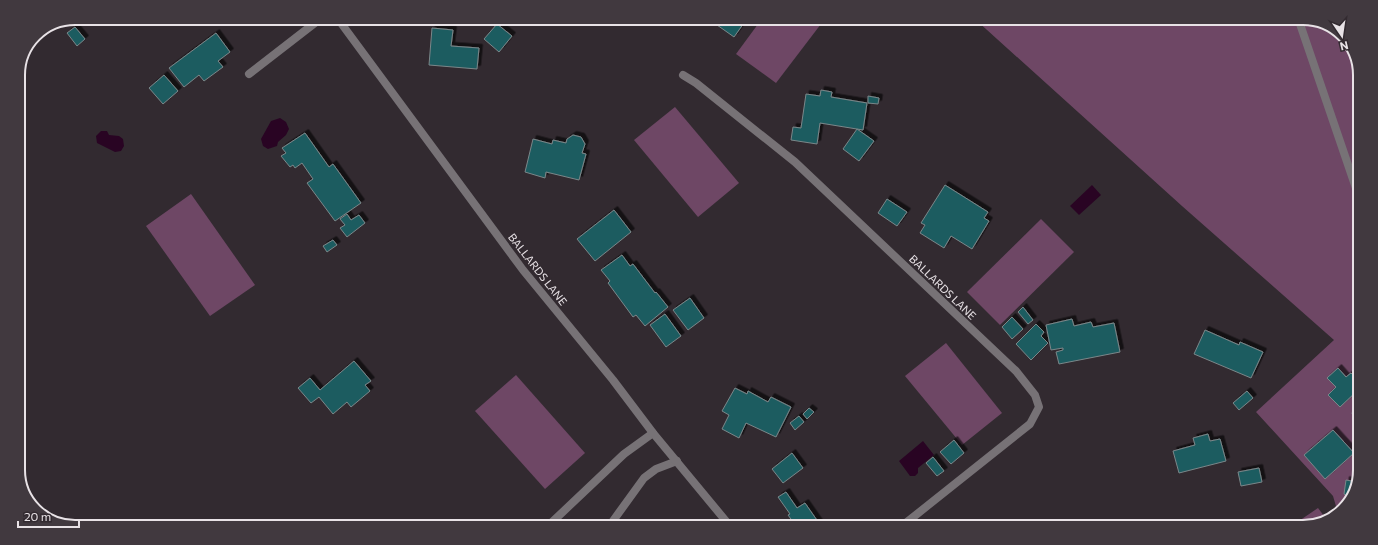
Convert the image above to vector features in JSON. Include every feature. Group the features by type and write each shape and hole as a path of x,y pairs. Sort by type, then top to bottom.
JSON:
{"street":[{"path":"249,74 312,25"},
{"name":"BALLARDS LANE","path":"342,25 516,261 613,380 653,433 725,520"},
{"path":"1300,25 1353,179"},
{"name":"BALLARDS LANE","path":"683,75 696,83 795,162 1016,371 1035,395 1039,407 1030,424 910,520"},
{"path":"554,520 624,454 653,433"},
{"path":"614,520 644,478 656,469 677,461"}],"shaded area":[{"path":"757,25 820,25 776,83 736,54"},
{"path":"982,25 1304,25 1325,30 1334,35 1343,44 1348,53 1353,71 1353,470 1352,480 1348,492 1337,508 1333,496 1256,412 1334,340 1182,206"},
{"path":"675,107 739,183 698,217 634,140"},
{"path":"280,118 286,122 289,129 286,135 278,142 277,146 268,149 263,146 261,139 271,121"},
{"path":"101,131 107,131 109,135 119,136 123,139 124,146 121,151 115,152 97,143 96,136"},
{"path":"1092,185 1101,195 1079,215 1070,206"},
{"path":"191,194 255,285 210,316 146,226"},
{"path":"1041,219 1074,252 1000,325 967,292"},
{"path":"946,343 1002,413 962,445 905,376"},
{"path":"516,375 585,453 545,489 475,411"},
{"path":"923,441 934,455 918,468 918,473 915,476 910,476 899,461"},
{"path":"1318,508 1324,515 1313,519 1300,520"}],"building":[{"path":"496,25 498,25 512,36 499,52 484,39"},
{"path":"717,25 742,25 734,37"},
{"path":"75,27 85,39 77,46 67,33"},
{"path":"432,28 453,30 451,46 479,48 477,69 429,65"},
{"path":"216,33 230,52 218,61 223,67 204,81 199,75 184,87 169,68"},
{"path":"164,75 178,91 163,104 149,88"},
{"path":"821,90 832,92 831,97 867,103 863,130 820,123 817,144 791,140 793,127 801,128 806,94 820,96"},
{"path":"868,96 879,98 878,104 868,103"},
{"path":"857,129 874,141 859,161 843,149"},
{"path":"305,133 329,167 333,164 361,203 335,221 307,183 313,179 302,163 295,168 293,165 290,167 281,156 286,153 282,148"},
{"path":"573,135 581,137 585,144 582,153 586,154 579,180 546,172 545,178 525,172 533,139 552,144 553,140 566,143 567,139"},
{"path":"945,185 988,212 984,218 989,221 972,249 951,236 944,248 920,233 925,225 921,223"},
{"path":"887,199 907,212 897,226 878,213"},
{"path":"614,210 631,232 595,261 577,239"},
{"path":"347,214 351,220 359,215 365,223 347,237 340,228 345,225 340,219"},
{"path":"333,240 337,245 327,252 323,246"},
{"path":"622,255 630,266 633,264 655,293 656,292 668,307 645,326 636,315 633,317 608,283 610,281 601,270"},
{"path":"690,298 704,318 688,330 673,310"},
{"path":"1023,307 1033,320 1028,324 1018,312"},
{"path":"665,314 681,336 666,347 650,325"},
{"path":"1012,317 1023,329 1012,339 1002,327"},
{"path":"1072,319 1074,326 1091,322 1093,327 1114,323 1120,352 1059,364 1056,352 1063,350 1063,348 1051,350 1046,325"},
{"path":"1036,324 1044,332 1041,336 1048,343 1031,360 1016,344"},
{"path":"1205,330 1239,345 1240,342 1263,352 1251,378 1194,354"},
{"path":"354,361 371,381 365,385 370,391 351,407 347,402 333,414 319,397 311,403 298,388 310,378 320,390"},
{"path":"1338,368 1346,377 1351,373 1353,375 1353,395 1340,407 1328,395 1336,387 1327,378"},
{"path":"735,388 747,394 748,391 768,402 771,397 791,407 776,437 746,423 739,438 722,429 729,415 722,411"},
{"path":"1247,391 1253,398 1239,410 1233,403"},
{"path":"809,408 814,412 807,419 803,414"},
{"path":"799,416 804,422 795,430 790,423"},
{"path":"1333,430 1353,452 1353,454 1325,479 1304,455"},
{"path":"1208,434 1210,441 1220,439 1226,461 1179,473 1173,451 1195,445 1193,438"},
{"path":"954,440 964,453 951,464 940,452"},
{"path":"792,453 803,468 783,483 772,469"},
{"path":"933,457 944,471 937,476 926,463"},
{"path":"1259,468 1262,482 1241,486 1238,472"},
{"path":"1346,480 1352,481 1346,495 1344,494"},
{"path":"786,492 797,508 805,503 817,520 792,520 788,515 790,514 778,497"}]}
